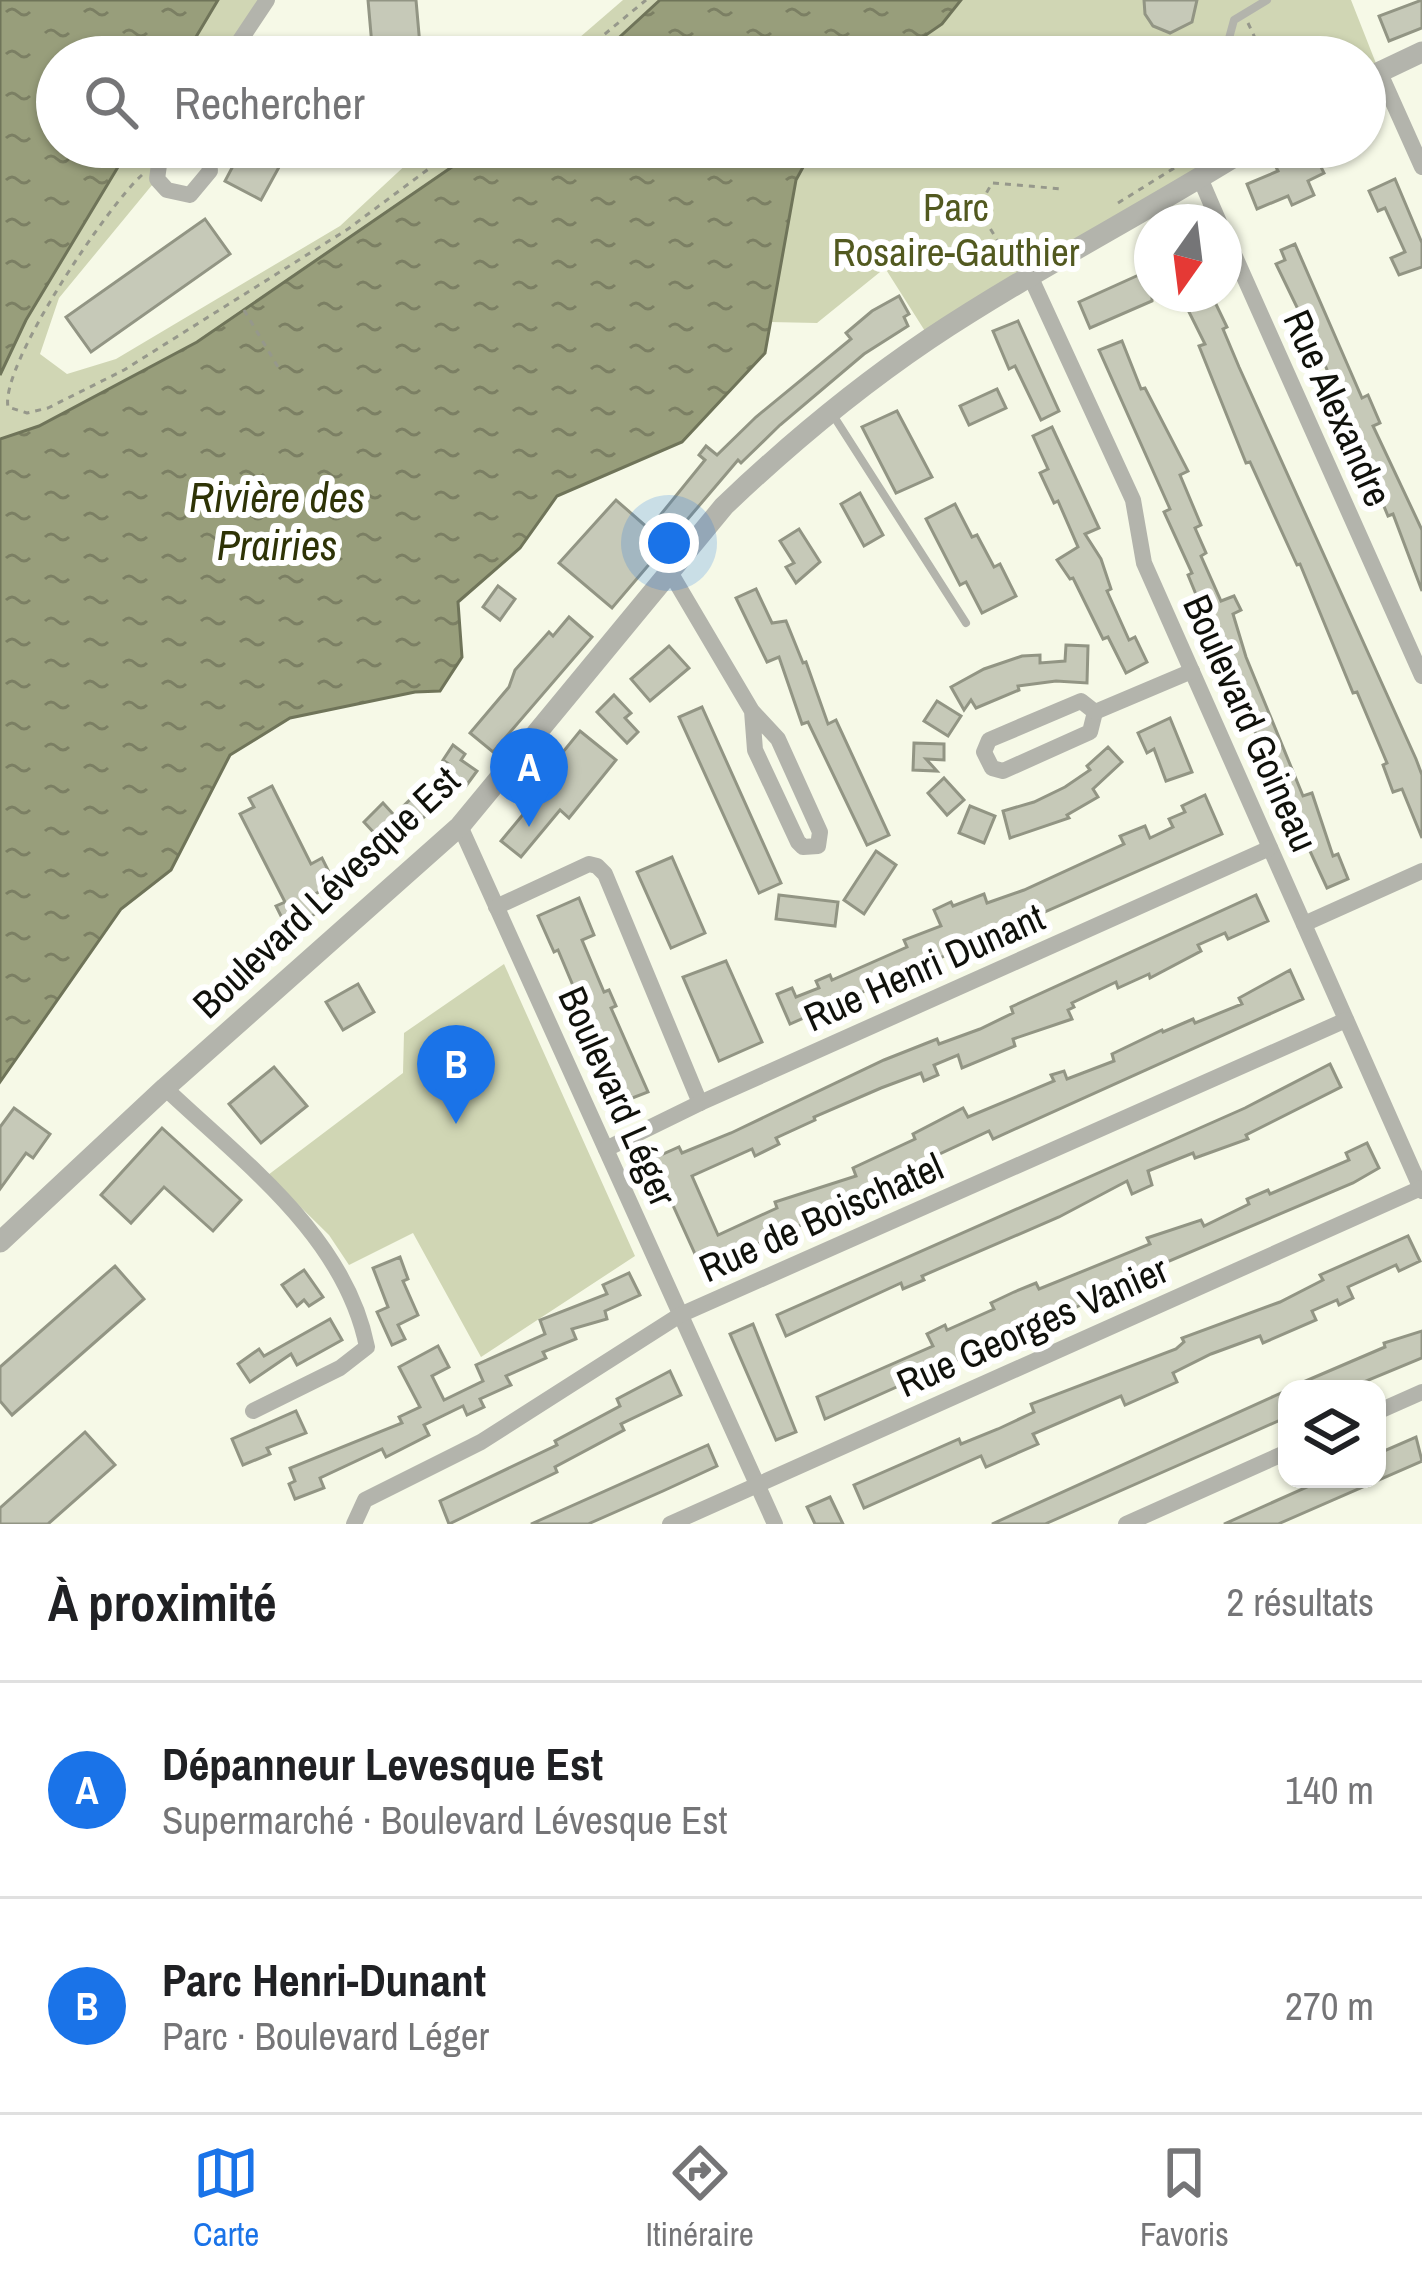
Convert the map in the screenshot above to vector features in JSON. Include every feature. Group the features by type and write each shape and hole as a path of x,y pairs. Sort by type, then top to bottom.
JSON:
{"street":[{"path":"243,36 268,0"},
{"path":"1386,69 1422,52"},
{"path":"1386,101 1422,167"},
{"path":"158,168 157,179 167,190 190,195 210,168"},
{"name":"Boulevard Lévesque Est","path":"0,1242 460,826 724,506 830,411 930,339 1216,168"},
{"path":"1200,178 1211,204"},
{"name":"Rue Alexandre","path":"1242,272 1422,676"},
{"name":"Boulevard Goineau","path":"1027,281 1132,500 1144,563 1421,1189"},
{"path":"670,572 752,711 778,739 820,832 818,846 803,847 798,842 755,750 752,711"},
{"path":"1095,712 1192,671"},
{"path":"1081,701 1095,712 1090,732 1003,771 992,768 984,752 989,740 1081,701"},
{"name":"Boulevard Léger","path":"460,826 775,1524"},
{"name":"Rue Henri Dunant","path":"606,1150 700,1103 1270,848"},
{"path":"496,907 589,864 598,866 700,1103"},
{"path":"1304,924 1422,871"},
{"name":"Rue de Boischatel","path":"354,1524 365,1500 481,1442 680,1315 1346,1020"},
{"path":"165,1088 262,1180 324,1248 362,1322 368,1347 340,1369 253,1411"},
{"name":"Rue Georges Vanier","path":"670,1524 1421,1189"},
{"path":"1386,1408 1422,1393"},
{"path":"1126,1524 1278,1456"}],"lane":[{"path":"1230,36 1234,20 1267,0"},
{"path":"830,411 966,623"}],"path":[{"path":"602,36 646,0"},
{"path":"1244,14 1254,36"},
{"path":"153,168 138,177 58,285 9,380 8,407 27,413 48,408 124,370 347,229 430,168"},
{"path":"1027,281 978,208 992,183 1063,189"},
{"path":"244,310 281,372"}],"green space":[{"path":"218,0 267,0 243,36 197,36"},
{"path":"623,0 661,0 621,36 581,36"},
{"path":"961,0 1351,0 1365,36 925,36 942,24"},
{"path":"117,168 161,168 59,298 40,354 67,374 116,359 340,226 402,168 450,168 197,342 39,426 0,439 0,375 26,320"},
{"name":"Parc Rosaire-Gauthier","path":"803,168 1217,168 1156,204 1134,204 1134,217 930,339 885,268 817,323 770,322 796,180"},
{"path":"504,964 635,1256 481,1357 413,1233 349,1265 329,1235 268,1175 403,1073 404,1033"}],"water":[{"path":"0,0 218,0 197,36 36,36 36,168 117,168 26,320 0,375"},
{"path":"660,0 961,0 942,24 925,36 621,36"},
{"name":"Rivière des Prairies","path":"450,168 803,168 796,180 765,353 682,442 557,496 520,548 458,602 462,657 440,691 290,718 230,755 171,870 121,909 0,1082 0,439 39,426 197,342"}],"building":[{"path":"368,0 416,0 419,36 371,36"},
{"path":"1144,0 1197,0 1192,22 1170,33 1153,26 1145,14"},
{"path":"1422,0 1422,28 1389,41 1379,16"},
{"path":"232,168 279,168 261,200 225,181"},
{"path":"1322,168 1324,173 1308,181 1314,195 1292,205 1288,196 1257,209 1247,184 1278,171"},
{"path":"1395,179 1422,243 1422,267 1399,275 1391,258 1405,252 1385,208 1378,211 1369,191"},
{"path":"205,219 230,254 91,352 66,317"},
{"path":"1295,244 1362,398 1368,395 1380,423 1373,426 1422,530 1422,591 1393,514 1388,516 1325,365 1276,264 1285,260 1281,250"},
{"path":"1134,277 1134,309 1090,328 1079,302"},
{"path":"899,296 909,314 904,317 908,326 864,354 741,463 738,460 612,608 559,563 616,500 649,529 705,460 699,455 706,446 717,455 851,339 846,333"},
{"path":"1189,312 1220,312 1227,327 1223,329 1239,367 1416,759 1422,775 1422,838 1402,789 1393,792 1383,765 1387,763 1300,564 1250,462 1246,463 1199,346 1205,344"},
{"path":"1018,321 1059,411 1041,420 1015,366 1009,369 993,331"},
{"path":"1122,341 1141,389 1145,388 1188,471 1180,475 1201,525 1195,528 1206,553 1201,556 1221,601 1234,596 1241,610 1233,614 1246,657 1303,796 1312,793 1333,856 1338,854 1348,879 1327,888 1232,682 1164,512 1170,509 1099,350"},
{"path":"997,389 1006,408 969,425 960,406"},
{"path":"897,411 932,477 896,493 862,427"},
{"path":"1052,427 1099,528 1085,534 1101,559 1111,589 1107,591 1129,640 1135,637 1147,662 1126,673 1073,578 1057,560 1078,547 1040,473 1048,469 1033,436"},
{"path":"860,493 883,535 864,546 841,504"},
{"path":"955,504 994,567 1000,564 1016,596 982,613 966,582 960,585 926,519"},
{"path":"799,529 820,562 796,583 786,567 794,563 780,541"},
{"path":"498,586 515,599 500,620 483,607"},
{"path":"756,589 772,623 786,621 828,724 836,720 889,835 867,845 808,722 802,724 779,657 767,662 736,598"},
{"path":"569,617 592,637 493,752 470,733 509,687 515,670"},
{"path":"1066,645 1088,646 1087,683 1018,686 1019,690 976,708 971,700 964,710 951,687 1022,656 1040,655 1040,663 1065,661"},
{"path":"669,646 689,668 650,701 631,679"},
{"path":"614,695 631,713 625,718 638,732 627,743 597,712"},
{"path":"937,701 961,716 948,736 924,721"},
{"path":"702,707 781,883 759,893 679,717"},
{"path":"1170,718 1192,772 1166,781 1154,749 1147,753 1138,733"},
{"path":"580,731 616,760 569,818 560,810 521,857 501,841 540,794 533,789"},
{"path":"914,743 944,744 944,760 926,759 937,771 913,770"},
{"path":"453,745 465,754 461,760 477,771 466,786 445,772 450,765 443,760"},
{"path":"1108,747 1122,762 1093,789 1098,797 1067,815 1069,818 1010,838 1003,811 1065,787 1090,770 1087,766"},
{"path":"944,778 964,800 947,815 928,793"},
{"path":"272,786 311,864 322,858 335,884 313,895 321,911 287,928 276,906 285,902 240,814 254,807 249,798"},
{"path":"418,792 434,809 387,847 364,822 383,803 394,815"},
{"path":"1205,795 1222,834 790,1024 777,994 792,988 796,997 819,988 816,981 830,975 832,980 907,947 904,940 941,926 934,910 951,902 953,906 984,894 987,903 1024,890 1124,844 1120,836 1145,826 1150,838 1173,827 1169,819 1185,812 1182,806"},
{"path":"970,806 995,816 984,843 959,833"},
{"path":"876,851 896,865 864,914 844,900"},
{"path":"672,857 705,933 671,948 637,872"},
{"path":"779,895 838,902 835,926 776,919"},
{"path":"1256,895 1268,921 1228,939 1225,933 1198,945 1201,951 1150,978 1149,974 1118,988 1116,982 1072,1003 1074,1007 1068,1010 1072,1019 1013,1039 1015,1046 962,1068 958,1055 934,1065 938,1075 924,1081 921,1073 881,1088 814,1117 755,1156 752,1149 692,1176 718,1235 777,1208 775,1202 856,1176 853,1168 915,1139 913,1134 963,1108 968,1117 1054,1081 1051,1075 1064,1071 1067,1079 1114,1061 1112,1054 1162,1030 1242,1004 1239,998 1290,970 1303,999 993,1139 989,1131 914,1166 918,1173 729,1257 732,1263 705,1276 652,1159 679,1147 682,1153 731,1133 884,1060 937,1039 939,1044 980,1029 1013,1013 1011,1007"},
{"path":"579,898 594,935 582,940 604,992 609,990 616,1006 611,1008 648,1092 622,1102 558,950 554,952 538,916"},
{"path":"726,961 762,1042 719,1061 683,977"},
{"path":"358,984 374,1012 343,1030 326,1002"},
{"path":"1330,1064 1341,1087 1246,1135 1248,1139 1148,1171 1152,1185 1132,1194 1127,1181 1059,1217 922,1276 924,1280 903,1289 901,1283 786,1336 777,1315 1245,1108"},
{"path":"274,1067 307,1106 261,1143 229,1104"},
{"path":"14,1108 50,1134 33,1158 26,1153 0,1189 0,1127"},
{"path":"162,1128 241,1200 213,1231 164,1187 131,1223 101,1195"},
{"path":"1367,1143 1379,1168 1353,1183 1148,1270 1150,1274 1063,1313 1060,1306 1020,1322 994,1335 997,1342 825,1419 817,1397 933,1346 927,1334 994,1309 991,1303 1036,1283 1039,1289 1150,1244 1147,1238 1201,1220 1204,1226 1249,1204 1247,1199 1349,1160 1346,1153"},
{"path":"1408,1236 1420,1261 1399,1271 1396,1265 1348,1287 1353,1298 1312,1311 1316,1320 1263,1343 1260,1336 1211,1354 1173,1373 1177,1382 1125,1405 1121,1396 1033,1434 1038,1444 986,1467 981,1456 864,1508 854,1485 959,1439 961,1444 998,1429 1034,1412 1031,1404 1176,1349 1184,1342 1182,1338 1280,1302 1323,1280 1320,1275"},
{"path":"400,1257 408,1279 403,1281 418,1315 398,1325 405,1339 392,1345 377,1312 388,1307 373,1268"},
{"path":"115,1266 144,1299 12,1415 0,1401 0,1367"},
{"path":"304,1270 323,1297 309,1306 304,1300 297,1306 282,1285"},
{"path":"629,1273 640,1295 605,1311 607,1319 572,1329 576,1339 543,1352 546,1358 506,1376 511,1385 480,1399 484,1407 467,1415 463,1406 424,1425 429,1435 386,1457 382,1449 320,1478 324,1488 295,1499 290,1468 402,1423 399,1417 420,1407 399,1367 438,1346 449,1367 432,1376 444,1400 483,1381 476,1365 545,1334 540,1320 607,1294 603,1285"},
{"path":"330,1319 342,1340 297,1365 291,1354 250,1382 238,1364 259,1349 264,1356"},
{"path":"753,1324 796,1432 776,1440 730,1334"},
{"path":"1422,1331 1422,1358 1369,1380 1308,1380 1385,1347 1384,1343"},
{"path":"670,1371 681,1395 621,1424 624,1430 555,1467 557,1472 449,1524 440,1501 557,1445 555,1441 620,1406 617,1399"},
{"path":"1278,1394 1278,1421 1045,1524 992,1524"},
{"path":"296,1411 306,1433 267,1448 270,1454 243,1465 232,1439"},
{"path":"85,1432 115,1465 48,1524 0,1524 0,1508"},
{"path":"1416,1437 1422,1461 1386,1477 1386,1450"},
{"path":"708,1445 717,1466 663,1491 588,1524 531,1524"},
{"path":"1305,1488 1360,1488 1278,1524 1224,1524"},
{"path":"830,1497 843,1524 815,1524 807,1507"}],"place":[{"name":"Dépanneur Levesque Est","path":"529,827"},
{"name":"Parc Henri-Dunant","path":"456,1124"}]}
